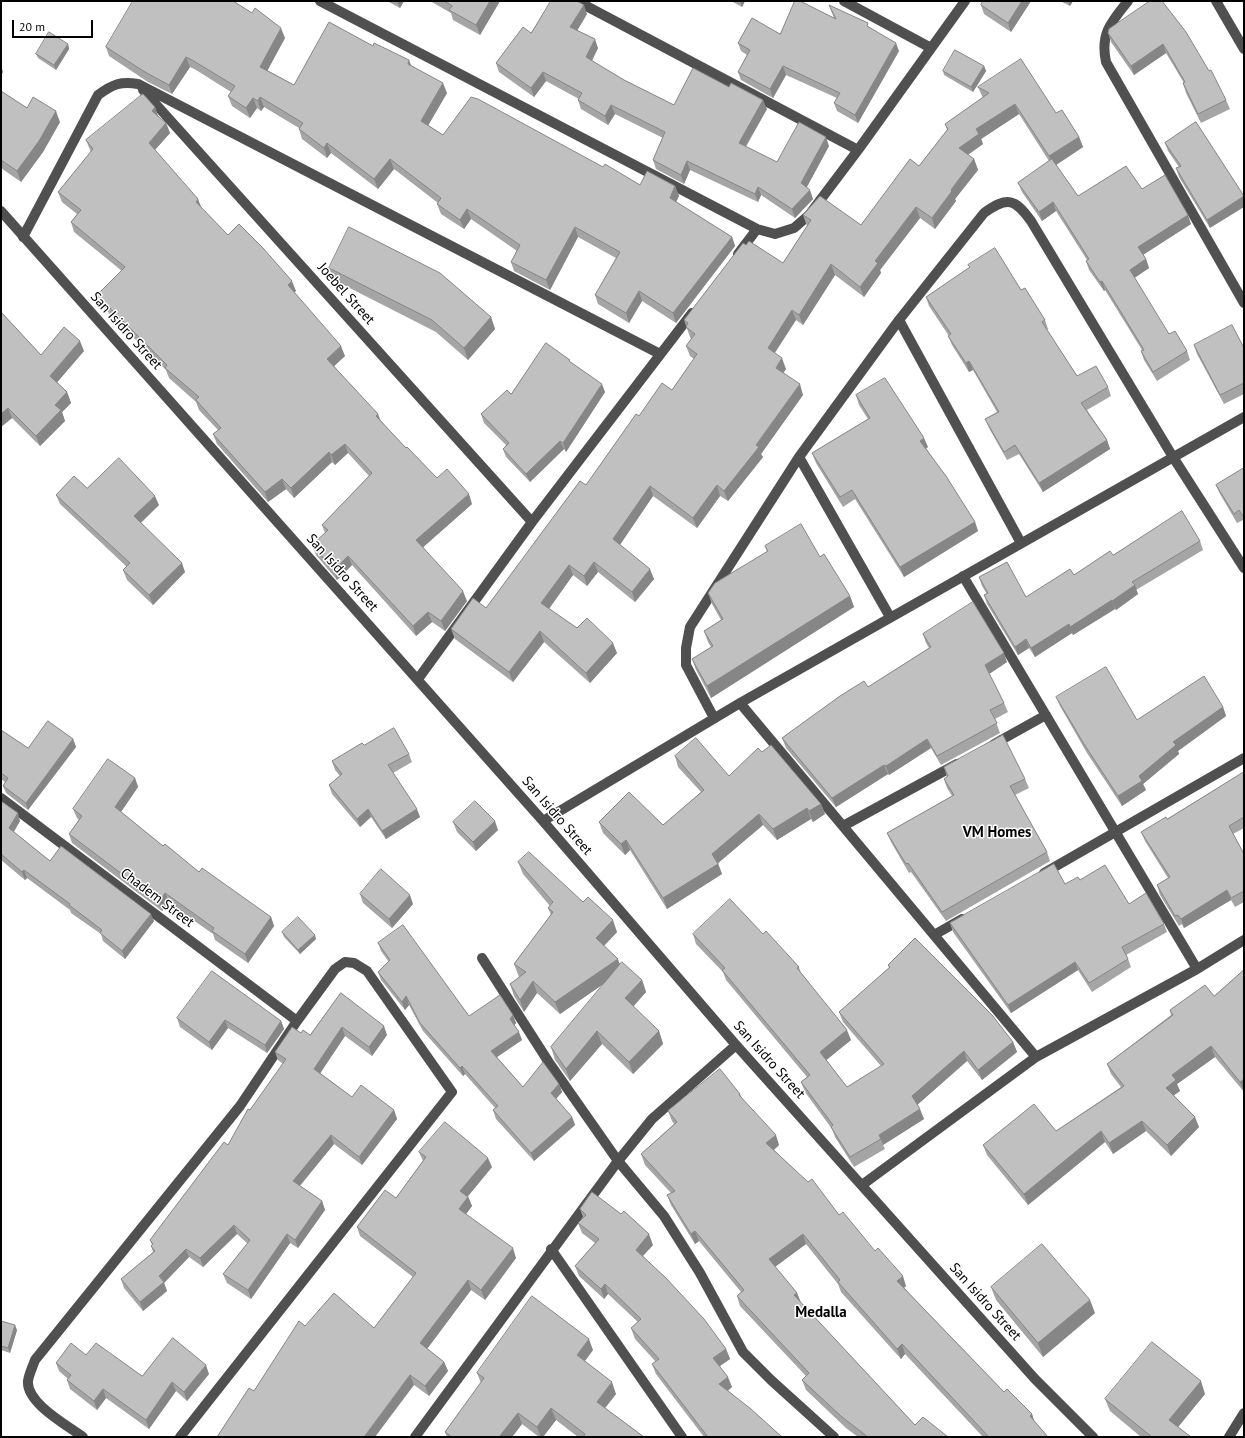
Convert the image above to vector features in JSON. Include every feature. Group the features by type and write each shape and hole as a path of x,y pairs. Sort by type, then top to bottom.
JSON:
{"street":[{"path":"320,1 758,229 775,234 794,228 809,215 858,150 965,1"},
{"path":"577,1 858,150"},
{"path":"844,1 932,48"},
{"path":"1128,1 1112,21 1104,37 1103,49 1106,62 1244,304"},
{"path":"1216,1 1244,49"},
{"path":"23,237 98,95 110,86 126,82 138,84 660,354"},
{"name":"Joebel Street","path":"138,84 532,522"},
{"path":"714,718 686,665 686,648 690,627 799,457 900,320 984,213 997,203 1008,200 1020,206 1035,228 1173,457 1244,568"},
{"name":"San Isidro Street","path":"1,211 418,679 736,1044 1035,1379 1093,1437"},
{"path":"733,260 758,229"},
{"path":"418,679 532,522 699,304"},
{"path":"900,320 1021,543"},
{"path":"543,821 740,703 1244,417"},
{"path":"799,457 890,617"},
{"path":"963,576 1198,969"},
{"path":"740,703 1036,1057"},
{"path":"983,750 1046,716"},
{"path":"843,826 969,758"},
{"path":"1035,878 1116,833 1244,758"},
{"name":"Chadem Street","path":"1,798 296,1021"},
{"path":"934,935 974,912"},
{"path":"862,1185 1036,1057 1198,969 1244,940"},
{"path":"482,958 548,1061 618,1161 664,1216 700,1273 743,1352 771,1380 834,1437"},
{"path":"83,1437 38,1404 31,1394 28,1381 35,1360 240,1106 296,1021 335,969 345,962 354,963 367,971 452,1092 180,1437"},
{"path":"415,1437 551,1249 652,1119 736,1044"},
{"path":"551,1249 682,1437"},
{"path":"1229,1437 1244,1413"}],"building":[{"path":"133,1 233,1 252,13 255,8 281,28 260,67 294,85 329,22 373,46 374,43 409,60 408,64 443,83 421,121 443,135 471,97 478,99 603,167 605,164 640,185 647,171 675,186 670,198 732,237 673,313 639,291 626,313 595,295 620,252 575,227 546,280 511,262 520,245 467,209 460,220 437,204 441,198 390,159 374,179 327,143 324,148 299,129 303,123 260,97 258,101 253,98 246,108 228,96 235,86 186,57 169,85 145,72 106,47"},
{"path":"444,1 490,1 476,25 449,10 452,6"},
{"path":"551,1 577,1 584,5 570,27 595,39 586,57 624,80 674,105 693,68 729,87 731,83 763,100 739,143 777,162 799,122 826,137 801,183 810,190 792,209 758,187 755,194 687,161 681,175 653,160 665,132 611,105 605,116 578,100 582,93 543,72 531,88 496,63 523,27 531,33"},
{"path":"795,1 800,1 836,19 829,5 868,23 867,26 896,43 855,115 834,103 840,93 783,66 770,89 738,72 750,50 738,43 752,18 780,34"},
{"path":"983,1 1022,1 1008,23 981,5"},
{"path":"1150,1 1162,1 1186,32 1209,71 1211,70 1226,100 1198,114 1183,83 1185,82 1163,44 1131,66 1108,33 1109,29"},
{"path":"49,32 68,44 54,65 36,54"},
{"path":"955,50 984,66 971,87 943,71"},
{"path":"1021,59 1056,113 1062,110 1079,137 1049,156 1015,104 976,129 979,134 959,148 974,159 951,190 952,191 932,218 916,207 875,261 878,263 860,287 831,264 799,315 792,310 768,348 782,358 776,368 800,384 756,445 759,447 724,491 717,485 693,518 650,486 613,539 650,569 632,592 594,562 584,576 569,565 541,603 577,628 587,618 613,643 586,673 540,631 509,672 451,629 473,598 486,608 580,481 586,485 636,414 639,416 662,383 672,390 697,354 686,346 695,334 686,327 688,323 684,320 743,243 746,245 749,241 783,263 811,220 803,215 820,196 861,225 910,159 919,166 948,129 945,124 989,93 978,87"},
{"path":"1,91 27,108 33,97 56,111 39,141 17,171 1,160"},
{"path":"143,94 155,107 152,111 166,123 149,143 198,199 196,202 228,235 239,224 263,248 292,281 288,285 341,346 327,359 378,414 376,416 437,478 447,469 469,494 416,540 463,591 441,621 428,612 413,626 348,556 334,570 312,545 328,530 322,525 372,473 345,444 331,455 329,452 291,488 282,479 265,492 213,434 221,428 196,400 199,397 165,368 167,365 97,295 125,267 71,222 81,210 58,192 93,149 86,140"},
{"path":"1196,122 1244,196 1207,220 1176,168 1181,166 1165,143"},
{"path":"1052,159 1078,196 1126,166 1142,189 1165,175 1188,215 1138,247 1146,259 1130,270 1169,334 1175,331 1187,351 1153,372 1141,351 1144,350 1102,281 1100,282 1086,261 1089,259 1053,202 1039,212 1018,183"},
{"path":"349,227 440,273 491,317 464,348 432,320 329,268"},
{"path":"995,248 1021,290 1025,288 1045,320 1042,322 1077,376 1096,366 1108,387 1081,403 1107,440 1039,483 1015,445 1004,452 985,419 999,412 969,361 966,363 948,336 951,334 926,297 970,267 968,265"},
{"path":"1,312 41,355 64,327 80,341 50,376 67,392 55,405 61,410 36,436 8,408 1,414"},
{"path":"1232,325 1244,348 1244,383 1220,395 1194,345"},
{"path":"546,343 602,384 563,443 560,441 526,474 503,449 509,443 481,414 507,390 511,394"},
{"path":"885,378 924,438 920,441 946,476 975,522 900,567 852,490 840,497 812,453 870,418 856,395"},
{"path":"119,458 155,496 134,516 182,563 149,595 123,570 130,563 56,495 74,476 87,488"},
{"path":"1244,468 1244,518 1239,510 1234,514 1216,485"},
{"path":"1182,511 1200,541 1132,582 1135,585 1070,627 1069,624 1031,648 1026,639 1015,647 984,595 988,593 979,577 1007,562 1026,597 1070,569 1074,575 1110,551 1113,555"},
{"path":"801,524 820,557 824,554 850,596 707,686 692,659 713,646 704,631 723,619 708,593 715,583 768,551 765,546"},
{"path":"973,602 1004,653 985,665 1004,703 990,710 997,723 937,756 927,739 886,766 884,765 832,798 782,738 840,696 864,681 868,687 931,647 923,634"},
{"path":"1106,667 1137,720 1204,676 1223,707 1173,742 1176,745 1139,776 1142,781 1118,796 1084,744 1056,697"},
{"path":"48,721 73,739 26,803 3,786 8,778 1,773 1,730 28,748"},
{"path":"394,728 409,754 388,765 417,809 382,831 368,809 357,819 329,785 342,774 332,761 362,743 364,745"},
{"path":"1003,735 1025,779 1010,786 1047,852 942,912 908,863 906,864 887,833 954,795 944,779 948,776 944,767"},
{"path":"696,738 729,776 758,748 762,752 771,745 821,804 809,811 807,808 773,829 759,814 712,854 718,864 663,898 626,840 621,844 599,822 629,792 663,825 704,790 675,756"},
{"path":"108,759 135,778 115,807 163,846 165,844 199,872 202,868 271,917 245,954 212,931 214,928 165,893 159,902 69,834 82,816 73,809"},
{"path":"1244,772 1244,817 1229,826 1244,854 1244,891 1231,898 1227,890 1181,919 1178,915 1175,916 1157,885 1170,877 1141,832 1166,817 1167,819"},
{"path":"1,801 18,813 9,828 50,861 61,846 151,914 122,951 100,933 102,930 69,905 70,904 24,870 22,872 1,854"},
{"path":"475,801 495,821 473,842 453,822"},
{"path":"529,852 583,902 588,897 613,920 596,938 618,959 555,1002 533,981 520,1000 510,984 526,972 514,964 553,912 548,908 553,902 518,862"},
{"path":"1054,864 1065,884 1078,877 1080,880 1105,865 1129,904 1146,893 1164,924 1122,947 1128,959 1089,983 1075,962 1008,1005 950,923"},
{"path":"381,869 410,895 389,919 360,894"},
{"path":"730,899 763,934 766,931 799,967 797,968 847,1030 820,1052 847,1087 884,1064 839,1012 890,967 888,965 915,938 992,1015 1013,1042 978,1070 964,1051 912,1096 920,1109 879,1135 881,1139 850,1157 831,1127 833,1125 801,1082 810,1075 722,970 725,968 693,934"},
{"path":"298,917 315,935 298,950 282,932"},
{"path":"403,925 469,1016 500,995 513,1015 510,1019 519,1032 491,1051 523,1087 543,1062 559,1084 551,1093 572,1117 531,1153 493,1110 498,1106 462,1066 460,1068 420,1023 406,996 402,1002 378,972 390,960 378,943"},
{"path":"622,962 642,980 625,998 659,1031 629,1062 597,1031 566,1069 551,1047"},
{"path":"1244,970 1244,1079 1240,1082 1211,1046 1172,1075 1176,1080 1166,1088 1195,1117 1167,1145 1142,1121 1109,1143 1101,1131 1024,1194 983,1145 1034,1104 1056,1131 1124,1086 1107,1064 1173,1015 1170,1010 1205,985 1214,996"},
{"path":"212,971 281,1021 265,1045 225,1020 209,1042 177,1018"},
{"path":"341,993 384,1026 369,1047 342,1027 314,1069 352,1097 361,1085 394,1110 359,1157 331,1135 293,1181 322,1201 295,1240 287,1234 248,1290 223,1274 250,1240 234,1225 200,1258 186,1249 159,1276 164,1282 140,1302 121,1279 155,1251 151,1246 153,1244 150,1240 224,1142 228,1145 248,1109 250,1110 286,1059 275,1052 292,1027 301,1033 303,1030 310,1035"},
{"path":"720,1069 740,1094 739,1095 776,1135 766,1143 808,1182 812,1179 839,1215 843,1212 875,1251 878,1248 903,1276 897,1281 1004,1392 1007,1389 1032,1414 1030,1416 1048,1437 989,1437 902,1344 897,1349 838,1282 840,1280 803,1234 769,1259 797,1293 794,1295 915,1425 923,1417 948,1437 868,1437 842,1417 802,1380 809,1373 737,1296 744,1290 695,1231 691,1234 667,1195 675,1191 641,1154 677,1122 668,1111"},
{"path":"445,1122 488,1158 460,1191 468,1197 459,1209 513,1248 481,1290 468,1280 420,1343 444,1362 425,1386 410,1375 364,1437 217,1437 249,1388 254,1391 299,1321 305,1326 334,1293 374,1328 416,1273 357,1227 385,1190 396,1198 426,1157 419,1152"},
{"path":"592,1192 621,1214 624,1211 649,1234 636,1250 666,1278 704,1319 726,1349 713,1358 728,1377 719,1384 751,1409 782,1437 708,1437 652,1364 659,1359 631,1328 641,1319 605,1284 601,1289 575,1266 599,1239 578,1223 586,1215 580,1209"},
{"path":"1042,1244 1090,1300 1038,1343 991,1287"},
{"path":"532,1296 589,1339 577,1355 612,1382 597,1402 644,1437 583,1437 585,1434 551,1408 537,1427 518,1413 499,1437 452,1437 445,1432 484,1378 477,1373"},
{"path":"1,1321 15,1325 8,1348 1,1346"},
{"path":"173,1338 206,1365 184,1392 172,1382 146,1420 103,1389 94,1401 67,1380 71,1375 56,1363 71,1343 86,1355 96,1343 142,1376"},
{"path":"1152,1342 1201,1381 1169,1420 1191,1437 1152,1437 1105,1399"}],"district":[{"name":"VM Homes","path":"997,833"},
{"name":"Medalla","path":"821,1313"}]}
